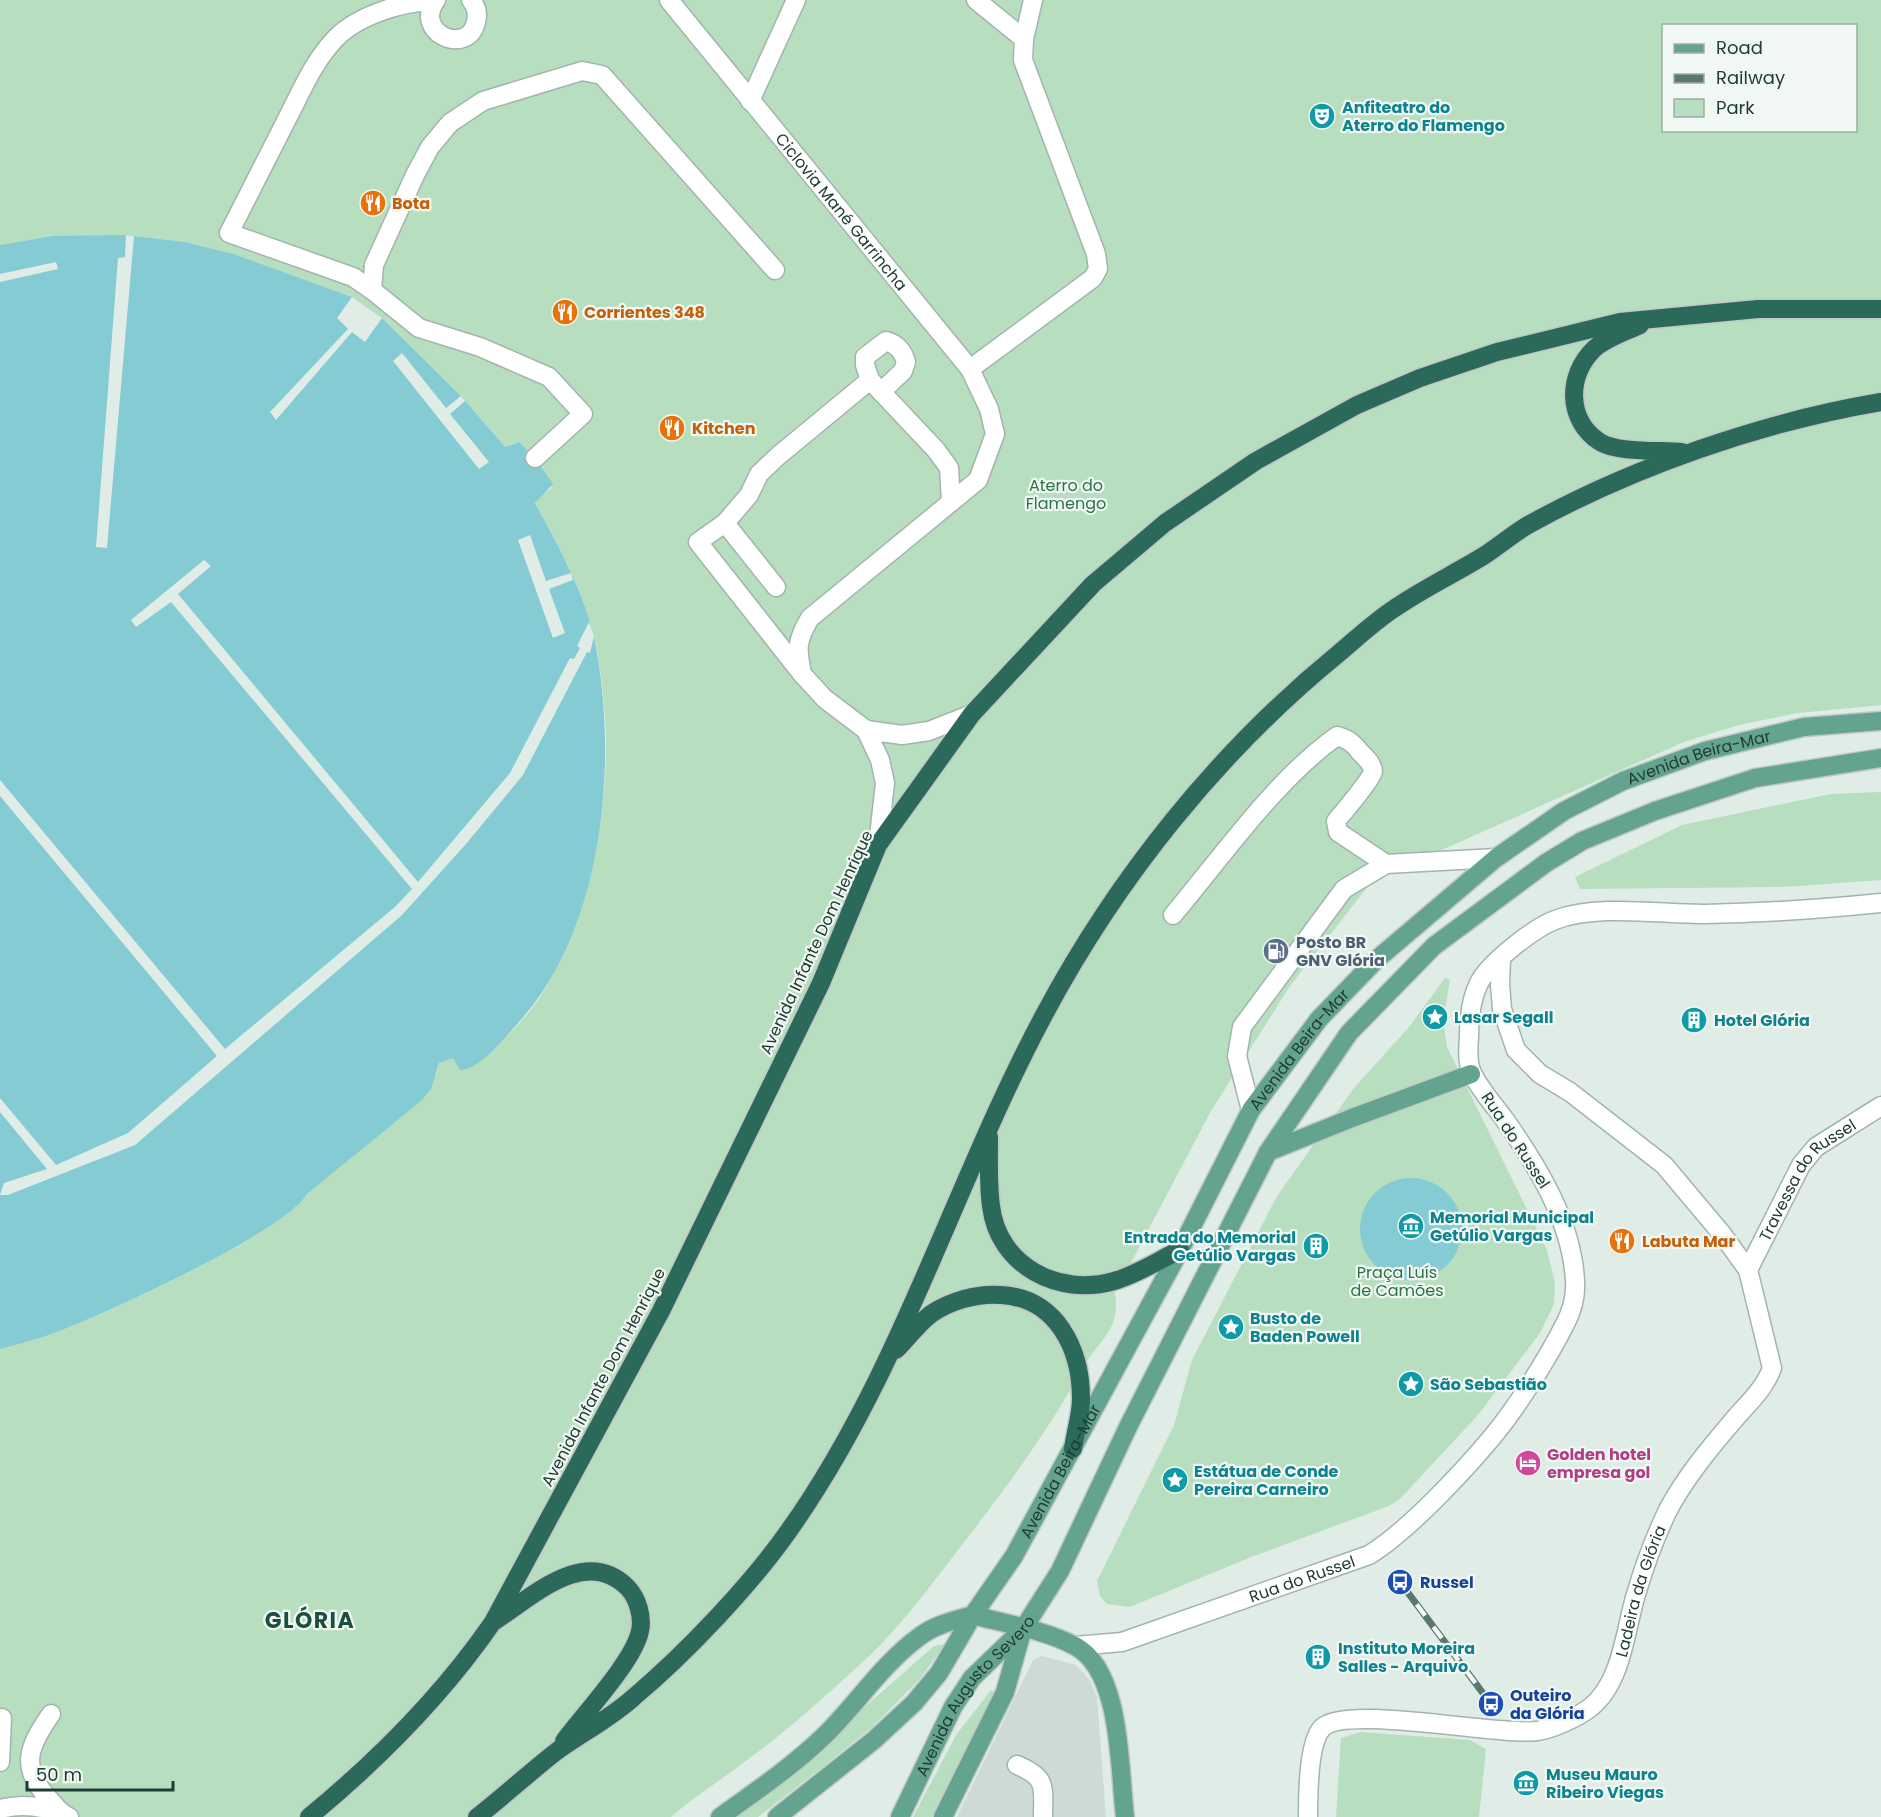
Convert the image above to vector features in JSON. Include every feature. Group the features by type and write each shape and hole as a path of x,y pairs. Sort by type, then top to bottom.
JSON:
{"highway":[{"name":"Avenida Infante Dom Henrique","path":"309,1817 351,1783 420,1713 463,1665 493,1622 661,1311 821,983 878,845 972,714 1093,584 1165,523 1256,461 1358,405 1420,378 1563,333 1620,322 1758,309 1881,309"},
{"path":"1652,320 1595,348 1580,367 1573,388 1575,409 1583,426 1600,442 1690,452"},
{"path":"477,1817 553,1754 631,1700 679,1654 746,1582 789,1531 888,1358 1042,1018 1096,924 1165,831 1228,754 1305,681 1393,609 1488,553 1523,528 1644,470 1690,452 1836,410 1881,402"},
{"path":"989,1132 991,1208 999,1234 1011,1253 1029,1270 1049,1281 1070,1286 1096,1285 1116,1281 1180,1250"},
{"path":"888,1358 931,1314 967,1298 988,1294 1006,1295 1044,1309 1058,1321 1069,1338 1078,1372 1081,1400 1073,1449"},
{"path":"493,1622 553,1582 576,1572 590,1570 608,1573 621,1581 632,1593 641,1618 640,1632 636,1641 627,1658 553,1754"}],"main road":[{"name":"Avenida Beira-Mar","path":"777,1817 874,1740 914,1703 939,1674 973,1615 1014,1556 1180,1250 1251,1110 1327,1011 1376,960 1496,858 1564,811 1623,781 1705,751 1804,727 1881,721"},
{"name":"Avenida Beira-Mar","path":"1023,1629 1060,1571 1128,1427 1268,1152 1349,1033 1434,946 1546,863 1582,841 1645,815 1755,778 1881,758"},
{"path":"1268,1152 1471,1074"},
{"path":"720,1817 824,1737 920,1636 945,1623 973,1615"},
{"name":"Rua do Russel","path":"973,1615 1075,1646 1095,1664 1110,1694 1125,1817"},
{"name":"Avenida Augusto Severo","path":"900,1817 952,1707 972,1678 1023,1629"},
{"name":"Avenida Augusto Severo","path":"943,1817 1005,1692 1023,1629"}],"street":[{"path":"471,0 477,11 475,26 464,37 457,39 442,36 436,32 430,17 435,1 420,1 395,6 338,35 317,60 229,233 353,277 419,328 480,347 549,377 583,414 536,458"},
{"name":"Ciclovia Mané Garrincha","path":"669,0 970,369 989,409 995,434 978,480 951,502"},
{"path":"750,101 796,0"},
{"path":"976,0 1024,39"},
{"path":"970,369 1093,278 1098,269 1096,254 1023,60 1024,39 1033,0"},
{"path":"372,290 374,265 415,176 430,147 450,123 483,101 582,71 602,75 774,270"},
{"path":"802,674 798,652 799,636 810,618 951,502 949,468 936,450 876,386 778,456 759,474 749,495 724,523 698,542 802,674 825,699 866,730 880,760 885,783 878,845"},
{"path":"724,523 776,587"},
{"path":"866,730 902,735 929,731 949,721 972,714"},
{"path":"1173,915 1266,803 1321,747 1337,736 1348,739 1369,762 1373,771 1371,780 1359,791 1336,821 1338,832 1386,864"},
{"path":"1251,1110 1237,1056 1242,1027 1344,889 1386,864 1496,858"},
{"name":"Rua do Russel","path":"1075,1646 1122,1642 1369,1555 1386,1543 1429,1503 1494,1435 1566,1323 1574,1300 1575,1281 1570,1249 1551,1195 1511,1129 1471,1074 1468,1049 1471,1010 1479,984 1485,974 1526,936 1555,920 1589,912 1763,912 1881,903"},
{"name":"Ladeira da Glória","path":"1308,1817 1308,1792 1316,1742 1321,1729 1333,1721 1359,1718 1508,1732 1539,1731 1590,1707 1603,1694 1612,1679 1637,1588 1669,1510 1701,1458 1767,1381 1772,1368 1748,1270 1722,1234 1664,1165 1570,1092 1526,1062 1516,1050 1502,1009 1500,985 1502,959"},
{"name":"Travessa do Russel","path":"1748,1270 1801,1165 1816,1147 1881,1106"},
{"path":"51,1714 31,1747 29,1761 35,1782 66,1816"},
{"path":"0,1762 2,1718"},
{"path":"1017,1765 1035,1772 1041,1779 1043,1817"},
{"path":"0,1809 48,1808 66,1816"}],"shaded area":[{"path":"1042,1656 1076,1665 1089,1679 1097,1697 1106,1817 957,1817 1033,1660"}],"green space":[{"name":"Aterro do Flamengo","path":"0,0 1881,0 1881,705 1798,713 1739,725 1684,742 1372,881 1290,986 1211,1111 1115,1293 1116,1307 1111,1327 1087,1360 1038,1441 991,1507 909,1613 869,1657 775,1739 671,1817 0,1817 0,1349 50,1335 151,1291 266,1229 292,1210 437,1073 439,1063 453,1058 479,1062 509,1034 530,1011 545,989 567,943 581,906 592,869 599,831 606,753 601,675 594,636 569,568 535,503 536,499 552,488 517,442 505,447 461,396 382,318 352,297 234,254 185,242 134,236 52,236 0,245"},
{"path":"1881,792 1881,880 1784,887 1580,889 1575,877 1682,825 1831,794"},
{"name":"Praça Luís de Camões","path":"1445,978 1450,980 1443,1020 1447,1047 1547,1250 1555,1283 1554,1304 1540,1333 1478,1415 1400,1499 1389,1506 1251,1557 1130,1607 1107,1604 1100,1596 1097,1581 1174,1425 1192,1360 1277,1196 1354,1088 1409,1027"},
{"path":"945,1644 919,1680 872,1727 820,1769 758,1817 729,1817 818,1748 934,1646"},
{"path":"991,1690 994,1692 992,1697 932,1817 913,1817 956,1735"},
{"path":"1361,1732 1470,1740 1486,1749 1479,1817 1336,1817 1341,1738"}],"water":[{"path":"126,235 185,242 234,254 352,297 382,318 461,396 505,447 519,442 535,458 553,484 535,503 577,585 594,637 605,735 604,787 598,839 587,890 571,939 548,983 519,1022 484,1059 467,1069 460,1070 453,1058 439,1063 431,1089 422,1100 307,1194 292,1210 266,1229 151,1291 50,1335 0,1349 0,245 52,236"},
{"path":"1411,1178 1430,1182 1447,1193 1458,1210 1462,1229 1458,1248 1447,1265 1430,1276 1411,1280 1392,1276 1375,1265 1364,1248 1360,1229 1364,1210 1375,1193 1392,1182"}],"pier":[{"path":"126,235 134,236 107,548 96,547 118,258 125,257"},
{"path":"56,262 58,269 0,282 0,274"},
{"path":"352,297 382,318 365,342 352,332 276,420 270,412 348,329 337,318"},
{"path":"402,353 446,408 461,396 465,401 450,414 489,462 479,469 393,361"},
{"path":"530,535 546,581 571,573 573,580 549,589 565,633 553,638 518,540"},
{"path":"204,560 211,566 178,594 418,882 510,773 570,658 574,659 580,648 577,646 589,622 594,636 590,653 587,652 523,775 466,844 402,915 135,1145 8,1195 0,1195 4,1183 47,1169 0,1112 0,1098 56,1165 128,1133 217,1056 0,796 0,780 225,1049 396,906 412,889 171,602 136,627 131,620"}],"railway":[{"path":"1400,1582 1491,1704"}],"place":[{"name":"Anfiteatro do Aterro do Flamengo","path":"1322,116"},
{"name":"Bota","path":"373,203"},
{"name":"Corrientes 348","path":"565,312"},
{"name":"Kitchen","path":"672,428"},
{"name":"Posto BR GNV Glória","path":"1276,951"},
{"name":"Lasar Segall","path":"1435,1017"},
{"name":"Hotel Glória","path":"1694,1020"},
{"name":"Memorial Municipal Getúlio Vargas","path":"1411,1226"},
{"name":"Labuta Mar","path":"1622,1241"},
{"name":"Entrada do Memorial Getúlio Vargas","path":"1316,1246"},
{"name":"Busto de Baden Powell","path":"1231,1327"},
{"name":"São Sebastião","path":"1411,1384"},
{"name":"Golden hotel empresa gol","path":"1528,1463"},
{"name":"Estátua de Conde Pereira Carneiro","path":"1175,1480"},
{"name":"Russel","path":"1400,1582"},
{"name":"Instituto Moreira Salles - Arquivo","path":"1318,1657"},
{"name":"Outeiro da Glória","path":"1491,1704"},
{"name":"Museu Mauro Ribeiro Viegas","path":"1526,1783"}],"district":[{"name":"GLÓRIA","path":"310,1620"}]}
